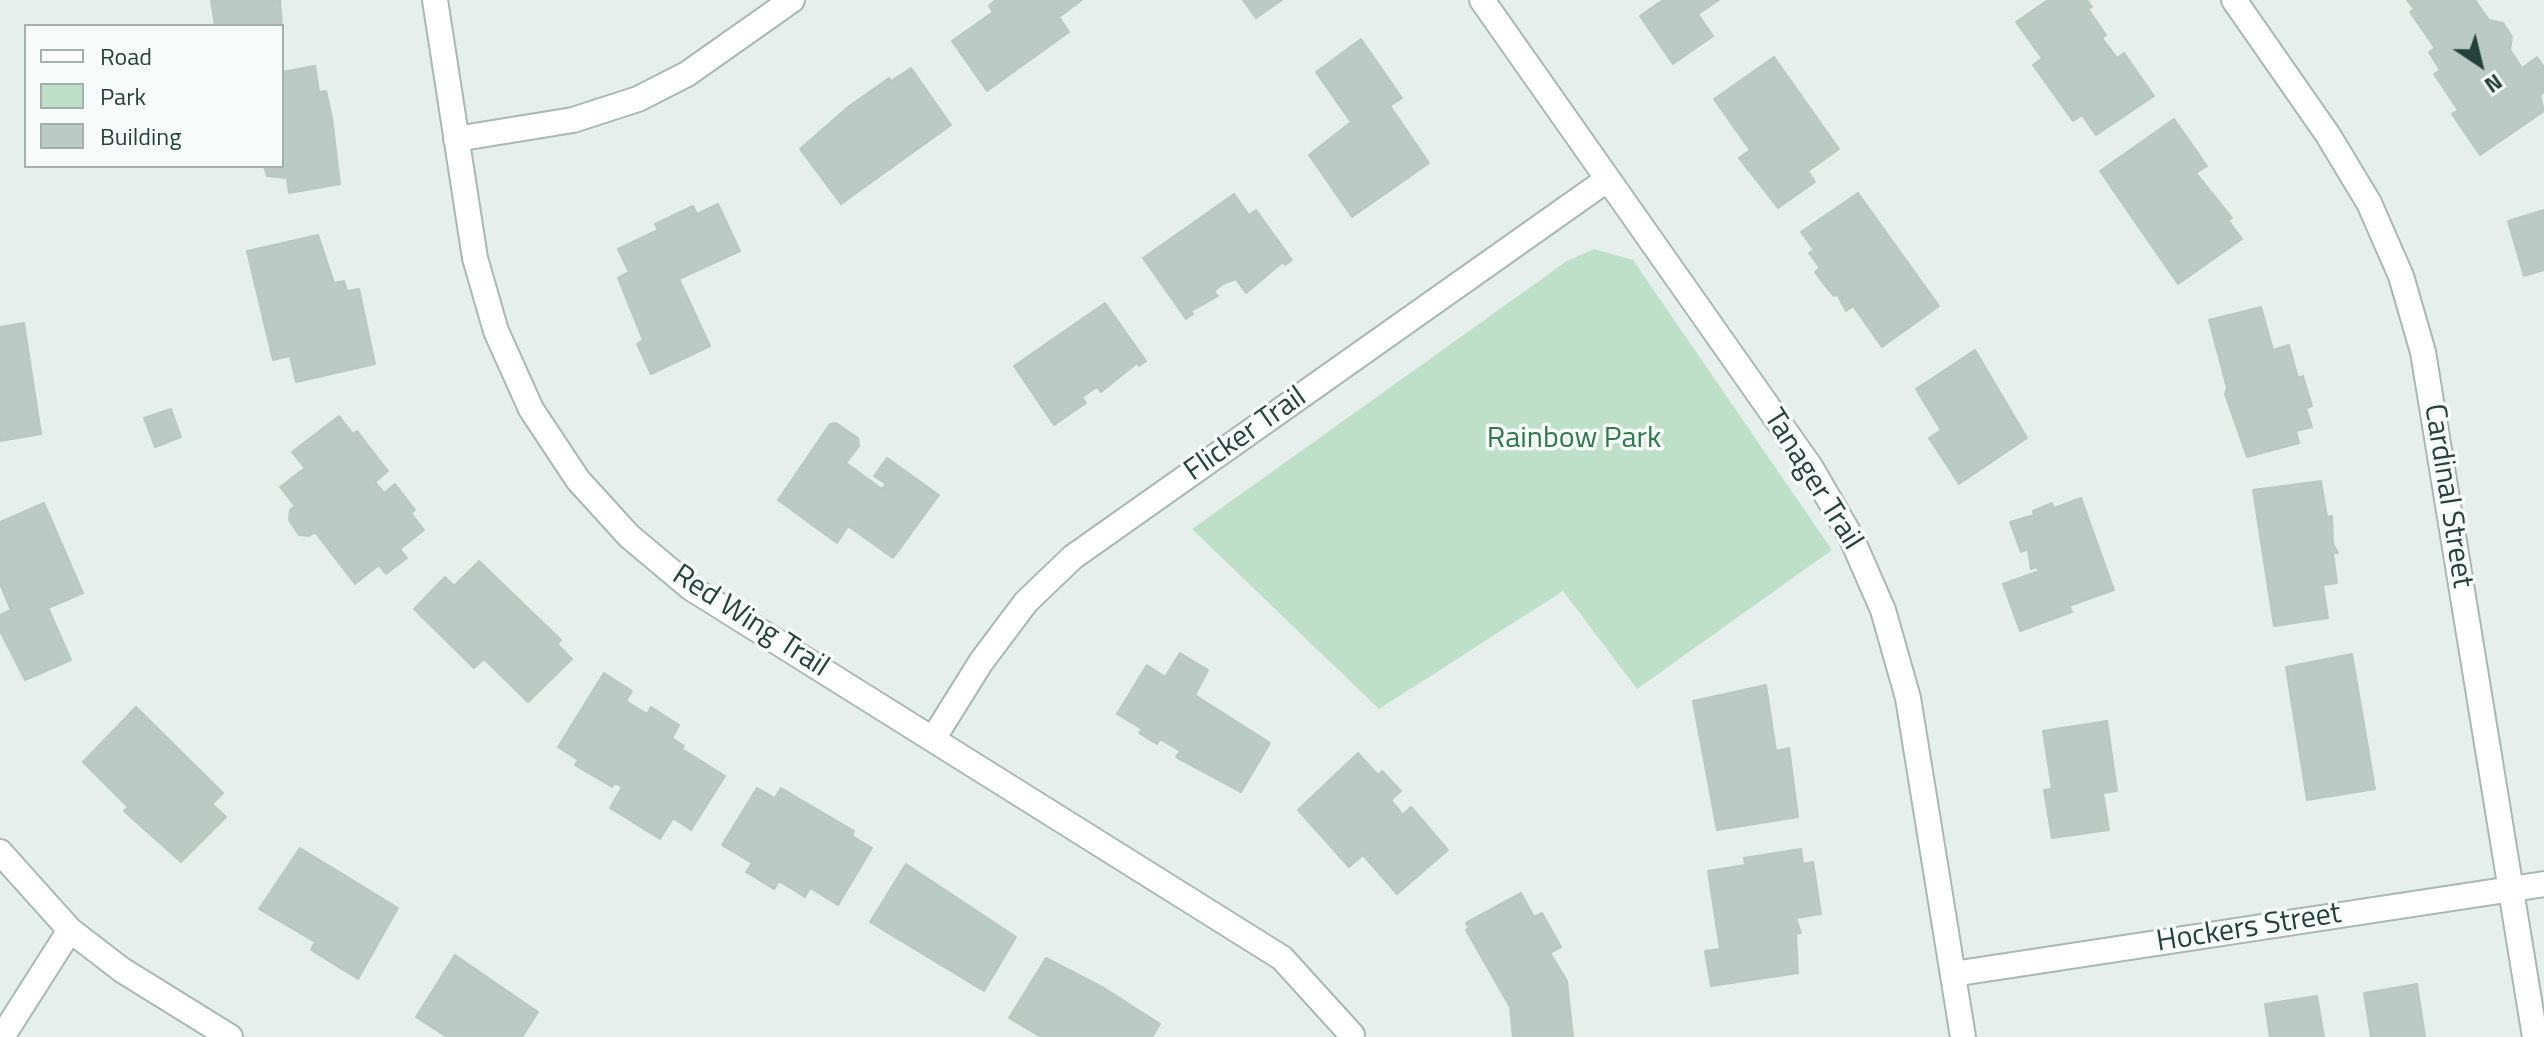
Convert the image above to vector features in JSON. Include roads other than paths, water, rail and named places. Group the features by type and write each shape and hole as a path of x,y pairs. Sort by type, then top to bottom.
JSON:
{"street":[{"name":"Red Wing Trail","path":"435,0 475,258 496,331 531,409 578,480 629,536 691,588 1282,958 1352,1035"},
{"path":"456,139 573,120 638,99 687,74 792,0"},
{"name":"Tanager Trail","path":"1482,0 1811,468 1851,537 1883,610 1908,698 1963,1037"},
{"name":"Cardinal Street","path":"2234,0 2328,135 2369,203 2401,276 2423,352 2535,1037"},
{"name":"Flicker Trail","path":"933,739 981,662 1026,602 1073,557 1608,179"},
{"path":"0,852 70,930 122,970 230,1037"},
{"name":"Hockers Street","path":"1953,974 2544,884"},
{"path":"2,1037 70,930"}],"park label":[{"name":"Rainbow Park","path":"1574,440"}]}
